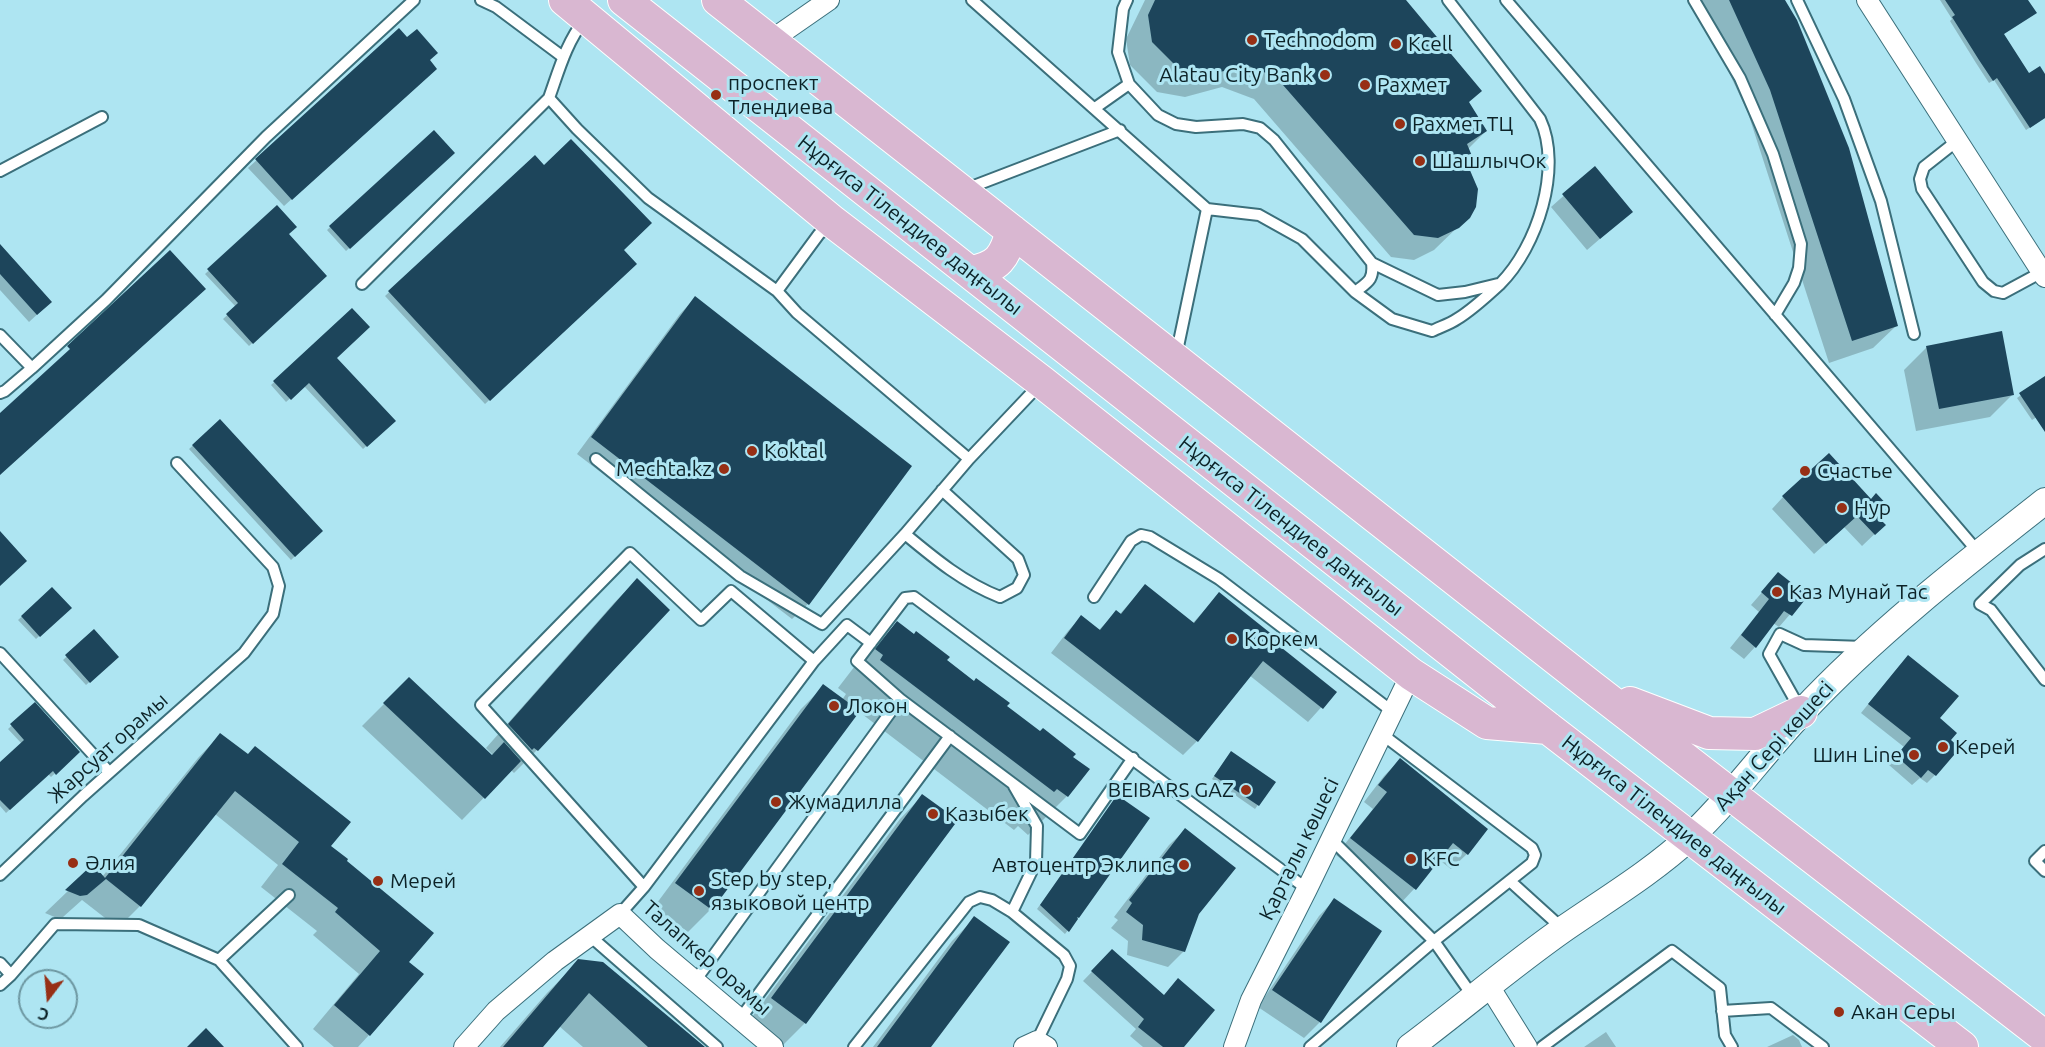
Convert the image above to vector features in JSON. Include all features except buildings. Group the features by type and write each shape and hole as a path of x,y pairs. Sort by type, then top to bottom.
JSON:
{"main road":[{"name":"Нұрғиса Тілендиев даңғылы","path":"624,0 1548,728 1962,1047"},
{"path":"718,0 1592,687 2045,1036"},
{"path":"576,9 833,222 1042,382 1411,674 1487,723 1548,728"},
{"path":"970,272 986,270 998,261 1007,250 1012,231"},
{"path":"1306,537 1357,632"},
{"path":"1592,687 1709,733 1755,734 1801,712"}],"street":[{"path":"770,41 829,0"},
{"path":"1867,0 2043,274"},
{"name":"Ақан Сері көшесі","path":"1410,1047 1563,929 1640,878 1689,838 1731,795 1801,712 1868,647 1979,553 2045,501"},
{"name":"Қарталы көшесі","path":"1234,1047 1251,1000 1411,674"},
{"name":"Талапкер орамы","path":"464,1047 496,1011 555,961 620,914 773,1047"},
{"path":"1481,992 1527,1047"}],"lane":[{"path":"0,393 32,368 106,300 266,137 414,0"},
{"path":"481,0 496,7 563,57"},
{"path":"972,0 1207,209 1259,215 1302,240 1355,292 1392,319 1432,331 1457,319 1501,283 1529,244 1548,186 1548,143 1540,119 1448,0"},
{"path":"1127,0 1123,9 1118,52 1129,84 1158,115 1176,124 1196,127 1243,124 1260,128 1274,140 1372,263 1438,295 1465,292 1501,283"},
{"path":"1506,0 1979,553"},
{"path":"1694,0 1740,78 1768,143 1801,244 1799,268 1794,283 1775,315"},
{"path":"1797,0 1844,99 1881,201 1914,334"},
{"path":"362,284 549,98 574,33 576,9"},
{"path":"1095,108 1129,84"},
{"path":"549,98 577,129 648,198 777,291 798,313 969,459"},
{"path":"0,171 102,117"},
{"path":"962,191 1120,130"},
{"path":"1957,141 1924,167 1920,179 1922,189 1983,282 1994,291 2003,293 2043,274"},
{"path":"1175,359 1207,209"},
{"path":"777,291 819,234 833,222"},
{"path":"1355,292 1369,282 1373,273 1372,263"},
{"path":"0,335 32,368"},
{"path":"596,459 740,576 822,624 905,534 969,459 1042,382"},
{"name":"Жарсуат орамы","path":"0,874 109,772 244,653 273,614 279,586 273,567 177,463"},
{"path":"905,534 976,587 1000,597 1017,588 1024,576 1018,559 942,490"},
{"path":"1094,597 1131,541 1142,535 1150,537 1219,579 1393,712"},
{"path":"2045,549 2020,565 1980,604 1991,610 2045,680"},
{"path":"644,887 481,705 630,553 700,620 731,591 814,661"},
{"path":"1133,759 1080,834 900,699 857,661 905,598 914,597 1133,759 1307,889"},
{"path":"620,914 644,887 814,661 847,625 871,642"},
{"path":"1801,712 1769,654 1780,634 1804,645 1868,647"},
{"path":"0,653 109,772"},
{"path":"695,981 900,699"},
{"path":"1310,1047 1434,941 1532,863 1535,855 1532,848 1383,735"},
{"path":"740,1019 950,736"},
{"path":"1011,782 1037,826 1036,862 1012,912"},
{"path":"1332,839 1434,941 1481,992"},
{"path":"2045,851 2035,861 2045,871"},
{"path":"1510,881 1563,929"},
{"path":"219,960 289,895"},
{"path":"854,1047 969,902 981,897 992,900 1012,912 1064,956 1070,966 1067,979 1036,1045"},
{"path":"0,985 55,924 139,925 219,960 297,1047"},
{"path":"590,936 717,1047"},
{"path":"1542,1047 1672,951 1720,988 1725,1035 1732,1047"},
{"path":"0,963 11,975"},
{"path":"1722,1011 1771,1008 1823,1047"}],"place":[{"name":"Technodom","path":"1252,40"},
{"name":"Kcell","path":"1396,44"},
{"name":"Alatau City Bank","path":"1325,75"},
{"name":"Рахмет","path":"1365,85"},
{"name":"проспект Тлендиева","path":"716,95"},
{"name":"Рахмет ТЦ","path":"1400,124"},
{"name":"ШашлычОк","path":"1420,161"},
{"name":"Koktal","path":"752,451"},
{"name":"Mechta.kz","path":"724,469"},
{"name":"Счастье","path":"1805,471"},
{"name":"Нур","path":"1842,508"},
{"name":"Каз Мунай Тас","path":"1777,592"},
{"name":"Коркем","path":"1232,639"},
{"name":"Локон","path":"834,706"},
{"name":"Керей","path":"1943,747"},
{"name":"Шин Line","path":"1914,755"},
{"name":"BEIBARS GAZ","path":"1246,790"},
{"name":"Жумадилла","path":"776,802"},
{"name":"Казыбек","path":"933,814"},
{"name":"KFC","path":"1411,859"},
{"name":"Әлия","path":"73,863"},
{"name":"Автоцентр Эклипс","path":"1184,865"},
{"name":"Мерей","path":"378,881"},
{"name":"Step by step, языковой центр","path":"699,891"},
{"name":"Акан Серы","path":"1839,1012"}]}
